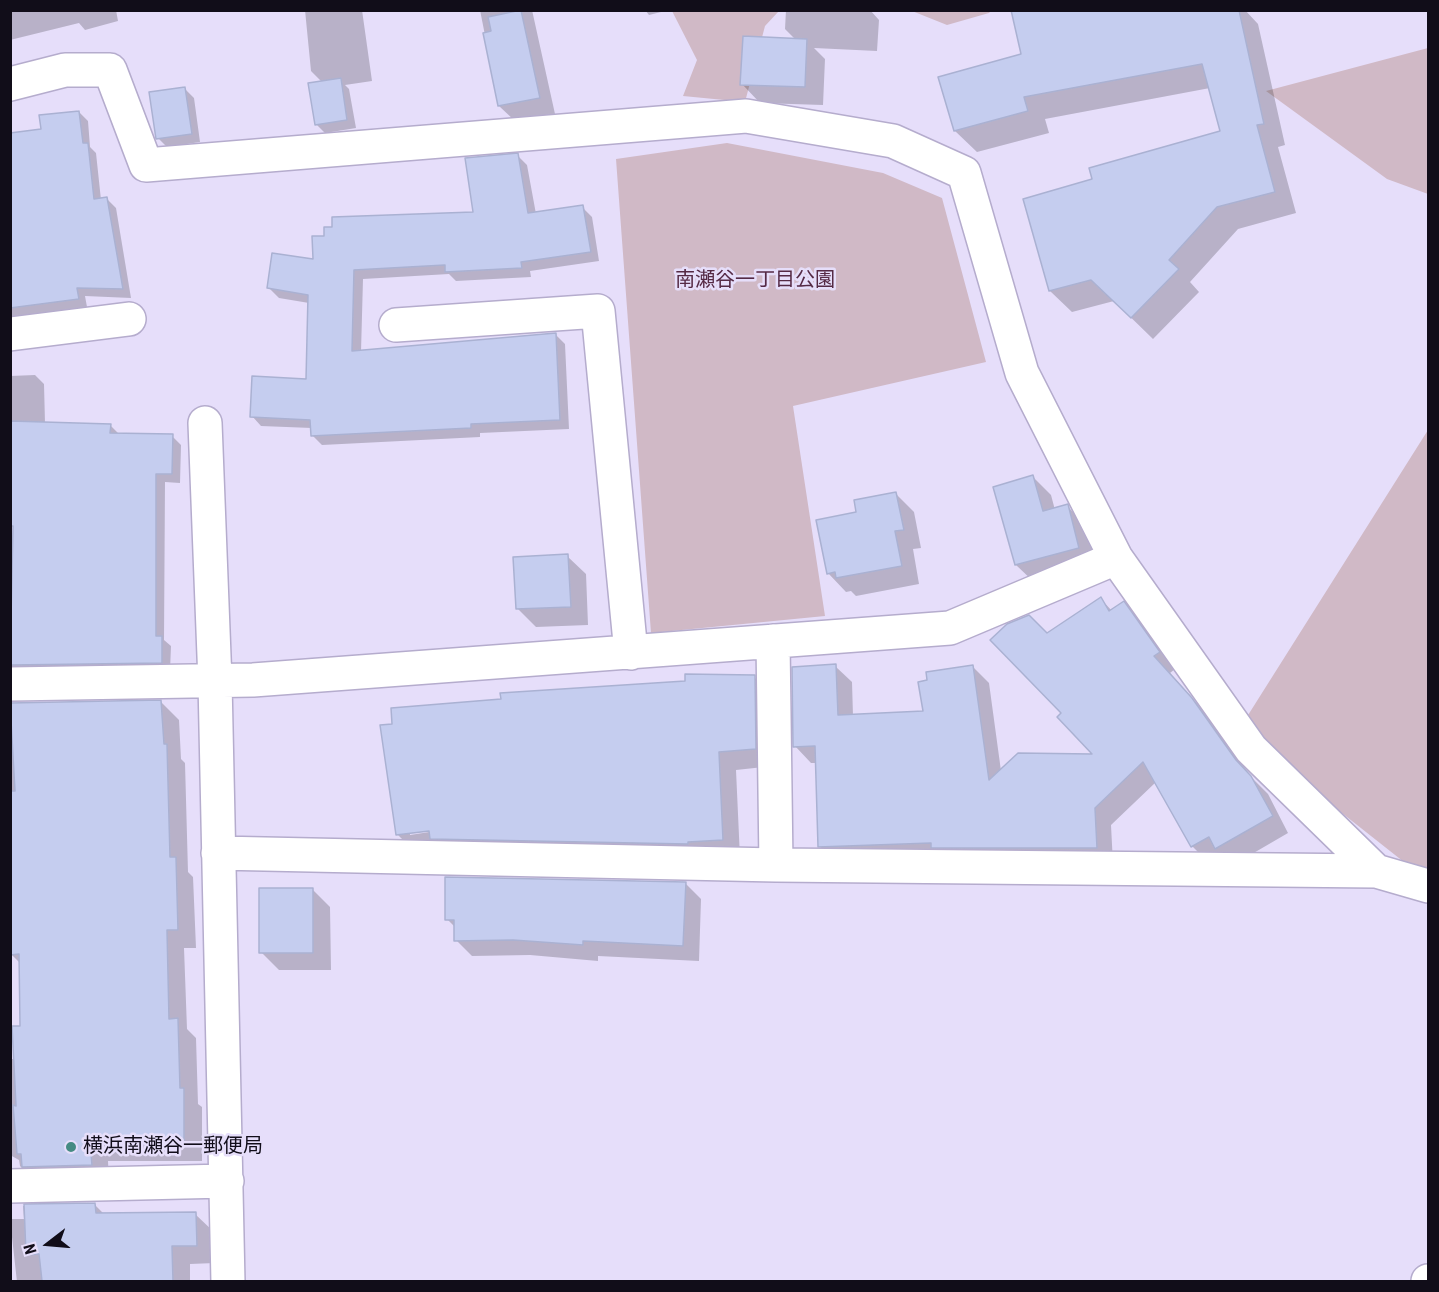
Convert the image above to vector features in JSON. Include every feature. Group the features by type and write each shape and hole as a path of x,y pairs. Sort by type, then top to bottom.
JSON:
{"street":[{"path":"10,84 65,70 110,70 146,165 746,116 893,141 964,172 1022,373 1116,558 1251,749 1376,871"},
{"path":"396,325 598,311 631,653"},
{"path":"10,334 129,319"},
{"path":"205,423 215,682 228,1281"},
{"path":"10,684 215,682 950,628 1116,558"},
{"path":"773,640 776,865"},
{"path":"218,853 776,865 1376,871 1428,886"},
{"path":"10,1186 227,1181"}],"green space":[{"path":"991,10 989,13 947,25 912,11"},
{"path":"672,11 779,11 765,26 745,102 683,96 697,60"},
{"path":"1428,48 1428,194 1387,179 1266,91"},
{"name":"南瀬谷一丁目公園","path":"727,143 883,173 942,198 986,362 793,406 825,616 651,633 616,159"},
{"path":"1428,430 1428,870 1409,866 1238,731"}],"building":[{"path":"521,10 540,98 498,106 483,33 491,31 488,17"},
{"path":"1011,10 1239,10 1264,124 1257,125 1275,192 1217,207 1169,260 1179,269 1131,318 1091,280 1049,291 1023,199 1092,179 1089,168 1220,131 1202,64 1024,97 1028,111 954,131 938,77 1021,54"},
{"path":"743,36 807,39 805,87 740,85"},
{"path":"341,78 347,120 315,125 308,83"},
{"path":"185,87 192,134 156,139 149,92"},
{"path":"79,111 83,143 88,143 94,199 107,197 123,289 77,288 79,299 10,308 10,133 41,129 39,115"},
{"path":"518,153 528,213 583,205 591,252 521,262 522,268 445,272 445,265 354,270 352,351 556,333 560,420 471,424 471,428 311,436 310,420 250,417 252,376 306,379 308,295 267,288 272,253 313,259 312,236 324,236 324,227 332,227 332,217 473,212 465,158"},
{"path":"10,421 111,424 110,433 173,434 172,474 156,474 156,636 162,636 162,663 10,665 13,526 10,526"},
{"path":"1033,475 1043,511 1068,504 1079,548 1015,565 993,487"},
{"path":"896,492 904,530 895,531 902,566 836,578 835,572 827,574 816,520 856,512 854,500"},
{"path":"568,554 571,607 516,609 513,557"},
{"path":"1101,597 1109,611 1124,601 1160,652 1154,656 1192,698 1236,760 1251,776 1273,816 1215,849 1209,837 1191,847 1143,762 1095,808 1097,848 931,848 931,843 818,847 815,746 793,747 792,667 836,664 838,715 923,711 918,682 927,680 926,672 973,665 989,780 1018,753 1092,754 1057,717 1061,713 990,640 1007,624 1029,615 1047,633"},
{"path":"685,674 755,675 756,749 719,752 723,840 688,842 688,844 430,839 429,831 396,835 380,725 392,724 391,708 501,699 500,693 685,681"},
{"path":"161,700 164,744 167,744 170,857 176,857 178,930 167,930 169,1019 178,1018 180,1088 184,1088 184,1144 90,1143 92,1165 22,1167 21,1154 17,1154 13,1105 16,1106 12,1026 20,1026 19,954 10,955 10,791 15,791 10,703"},
{"path":"445,877 686,882 683,946 583,941 583,945 513,940 454,941 454,920 445,920"},
{"path":"259,888 313,888 313,953 259,953"},
{"path":"95,1203 96,1213 196,1212 197,1246 172,1246 173,1281 42,1281 39,1254 26,1255 24,1204"}],"place":[{"name":"横浜南瀬谷一郵便局","path":"71,1147"}]}
